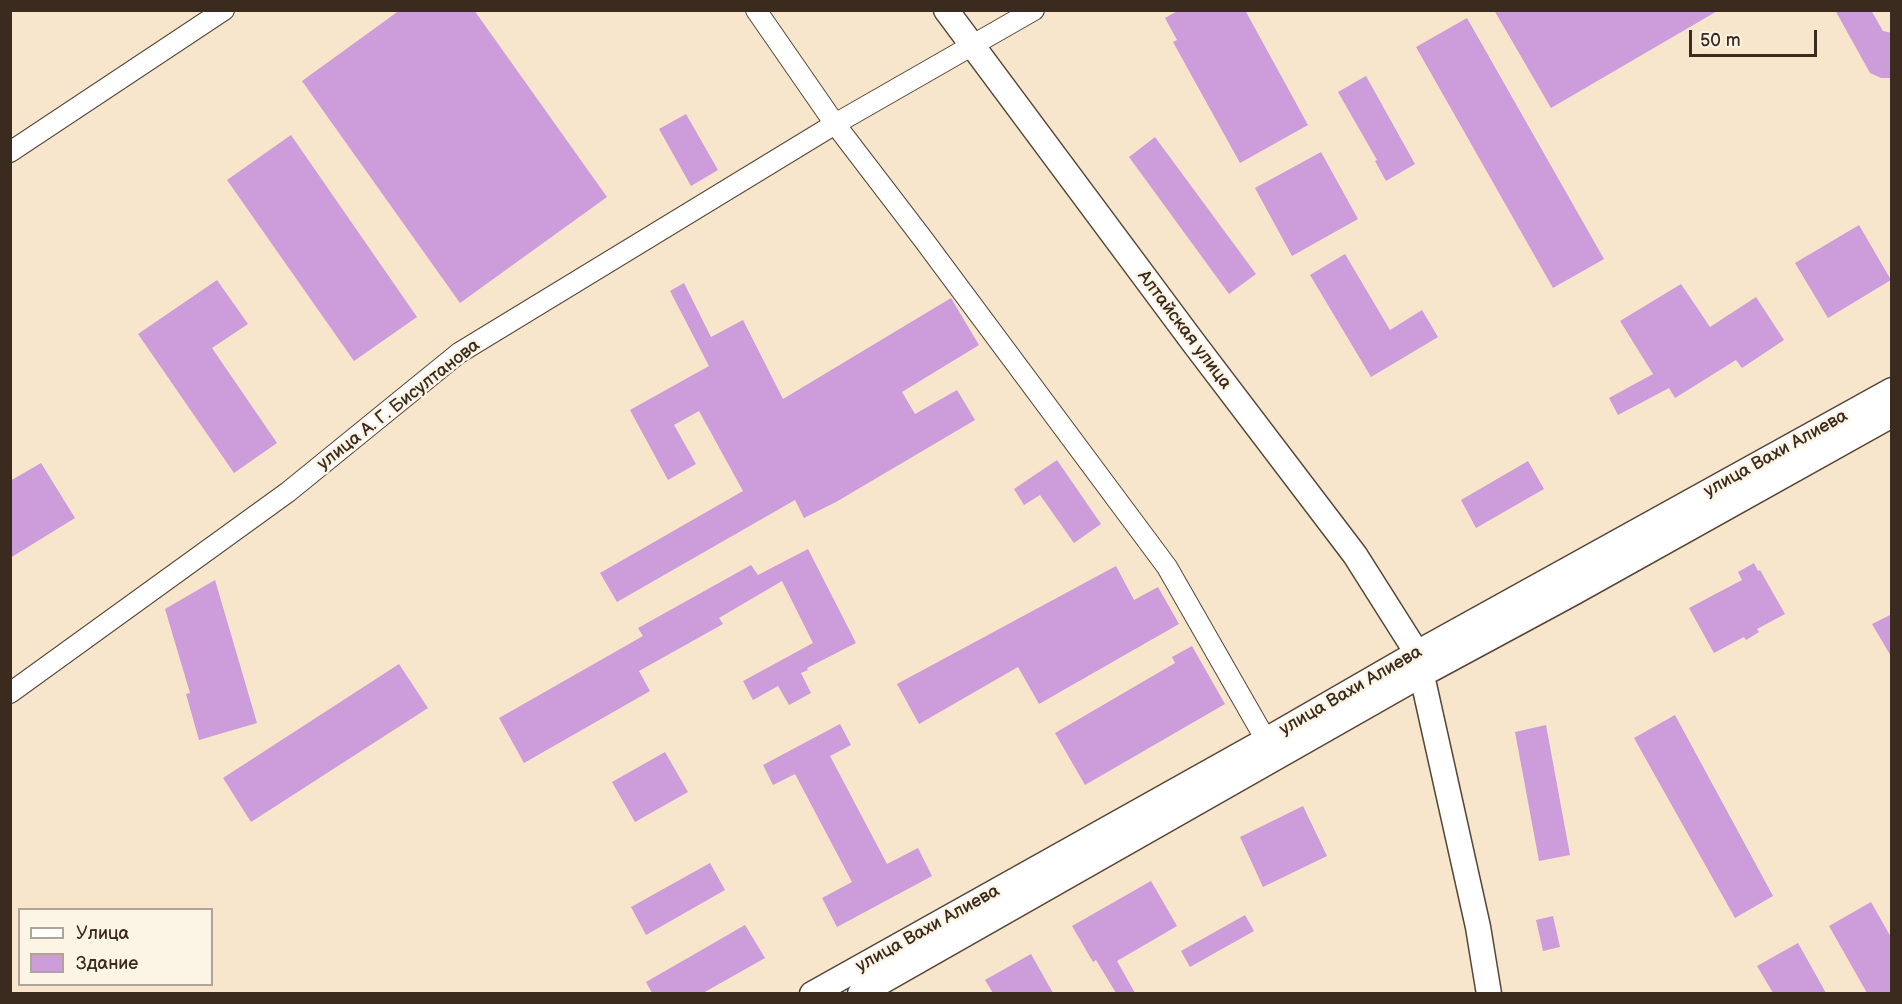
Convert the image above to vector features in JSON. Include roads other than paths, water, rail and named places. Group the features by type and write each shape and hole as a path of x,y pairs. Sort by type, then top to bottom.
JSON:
{"main road":[{"name":"Алтайская улица","path":"946,10 1355,555 1419,664 1478,927 1489,993"},
{"name":"улица Вахи Алиева","path":"860,993 1419,664 1892,390"},
{"name":"улица Вахи Алиева","path":"812,993 1266,740 1419,664 1573,594 1892,415"}],"street":[{"path":"10,152 224,10"},
{"path":"756,10 835,124 1167,567 1266,740"},
{"name":"улица А. Г. Бисултанова","path":"10,693 288,492 459,353 835,124 1034,10"}]}
